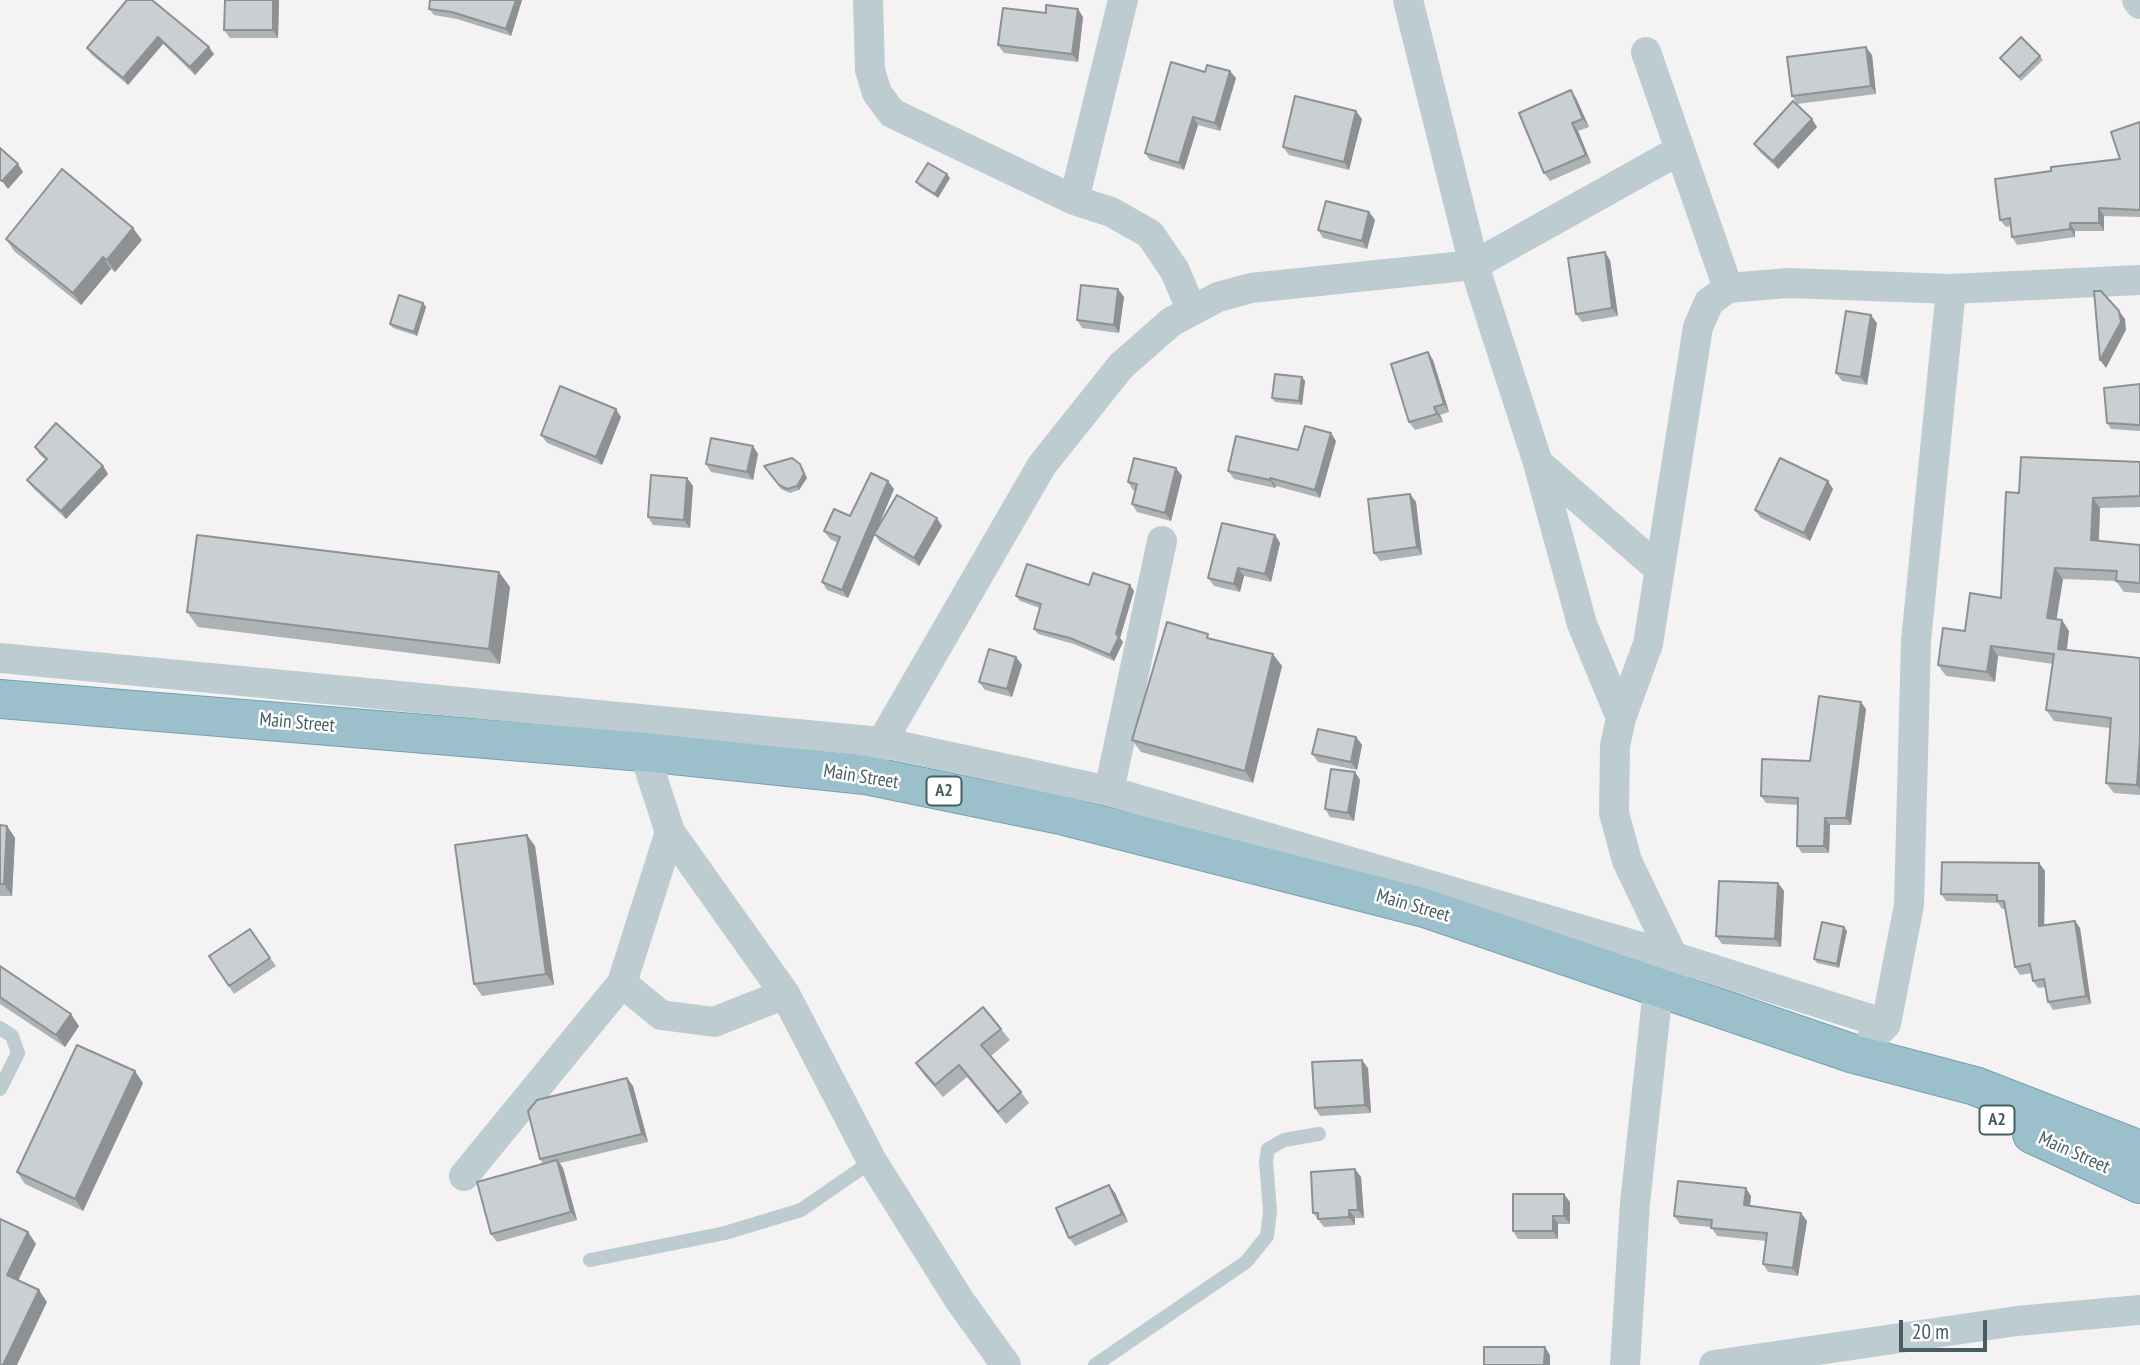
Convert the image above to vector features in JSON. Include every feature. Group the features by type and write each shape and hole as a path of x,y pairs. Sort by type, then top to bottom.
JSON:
{"highway":[{"name":"Main Street","path":"0,699 644,752 873,758 1065,816 1425,908 1664,973 1703,1002 1854,1054 1975,1086 2140,1150"},
{"name":"Main Street","path":"1854,1054 2140,1184"},
{"path":"2063,1120 2140,1131"}],"street":[{"path":"868,0 870,70 877,93 892,113 1074,200 1111,212 1150,234 1175,271 1191,309"},
{"path":"1074,200 1123,0"},
{"path":"1408,0 1474,265 1538,463 1582,624 1621,718"},
{"path":"1646,52 1728,288"},
{"path":"873,758 1042,465 1121,366 1171,322 1191,309 1251,288 1474,265 1680,150"},
{"path":"1625,1365 1635,1203 1664,973 1614,813 1615,746 1621,718 1648,645 1698,327 1709,302 1728,288 1788,283 1951,289 2140,280"},
{"path":"1854,1054 1886,1024 1909,905 1916,641 1951,289"},
{"path":"1538,463 1659,569"},
{"path":"1109,791 1162,541"},
{"path":"0,657 873,758 1109,791 1664,973 1886,1024"},
{"path":"644,752 670,832 785,994 872,1161 960,1301 1006,1365"},
{"path":"464,1176 622,983 670,832"},
{"path":"622,983 661,1015 714,1022 785,994"},
{"path":"1714,1365 2017,1321 2140,1310"}],"lane":[{"path":"0,1028 12,1036 18,1053 0,1089"},
{"path":"1095,1365 1246,1262 1267,1236 1270,1211 1266,1161 1268,1149 1284,1140 1319,1134"},
{"path":"590,1260 725,1233 801,1210 872,1161"}],"building":[{"path":"127,0 152,0 209,47 190,67 158,37 123,78 87,48"},
{"path":"225,0 273,0 273,30 224,30"},
{"path":"430,0 516,0 506,29 452,12 429,9"},
{"path":"1046,5 1078,9 1072,54 998,45 1003,8 1046,13"},
{"path":"2021,37 2040,56 2019,77 2000,58"},
{"path":"1866,47 1871,86 1792,96 1787,57"},
{"path":"1171,62 1205,72 1207,65 1230,71 1215,123 1193,117 1179,163 1145,153"},
{"path":"1571,90 1583,119 1572,123 1586,155 1544,173 1519,113"},
{"path":"1295,96 1356,111 1344,162 1283,147"},
{"path":"1793,101 1812,119 1773,161 1754,144"},
{"path":"2140,122 2140,210 2099,208 2099,223 2070,223 2070,229 2012,237 2010,218 2000,220 1995,179 2051,171 2051,167 2120,159 2111,132"},
{"path":"0,148 18,164 2,181 0,180"},
{"path":"928,163 947,174 935,194 916,182"},
{"path":"62,169 133,228 107,260 103,257 73,293 6,239"},
{"path":"1326,201 1369,212 1362,241 1318,230"},
{"path":"1605,252 1612,308 1576,314 1568,258"},
{"path":"1081,285 1118,289 1114,325 1077,320"},
{"path":"2094,291 2101,291 2119,311 2121,322 2100,360"},
{"path":"399,295 423,303 414,332 390,324"},
{"path":"1846,311 1871,315 1861,377 1836,373"},
{"path":"1428,352 1444,404 1434,407 1437,414 1409,422 1391,364"},
{"path":"1275,374 1302,377 1299,401 1272,398"},
{"path":"2140,384 2140,425 2107,423 2104,388"},
{"path":"560,386 616,409 596,457 541,435"},
{"path":"56,423 103,466 61,511 27,480 47,459 35,447"},
{"path":"1305,426 1331,433 1315,490 1270,478 1228,471 1236,436 1298,450"},
{"path":"711,438 753,446 747,472 706,464"},
{"path":"2021,457 2140,462 2140,496 2093,498 2091,540 2140,545 2140,583 2116,581 2117,571 2055,568 2047,618 2062,620 2058,649 2140,658 2137,785 2106,783 2111,718 2046,710 2054,654 1991,646 1987,672 1938,665 1943,628 1965,631 1970,593 2001,598 2006,492 2019,493"},
{"path":"792,458 800,464 804,474 797,486 787,489 779,485 764,466"},
{"path":"1134,458 1176,468 1165,513 1132,504 1137,484 1128,482"},
{"path":"1780,458 1828,481 1804,533 1755,510"},
{"path":"871,473 888,481 842,590 822,582 840,537 824,531 834,509 850,516"},
{"path":"651,475 687,478 684,520 648,517"},
{"path":"1410,494 1417,547 1374,553 1368,499"},
{"path":"897,495 937,518 914,558 874,534"},
{"path":"1222,523 1275,535 1265,574 1238,568 1234,584 1208,578"},
{"path":"197,535 499,572 489,649 187,612"},
{"path":"1027,564 1089,585 1093,573 1130,585 1116,634 1119,637 1110,655 1070,638 1034,629 1041,604 1016,596"},
{"path":"1167,622 1208,634 1207,638 1273,654 1245,771 1132,740"},
{"path":"989,649 1016,657 1007,689 979,682"},
{"path":"1819,696 1861,702 1846,818 1825,818 1824,846 1797,846 1798,798 1761,796 1762,759 1810,761"},
{"path":"1318,729 1356,737 1351,762 1312,754"},
{"path":"1331,769 1355,772 1348,813 1325,809"},
{"path":"0,825 7,826 4,884 0,884"},
{"path":"527,835 546,974 474,984 455,845"},
{"path":"1942,862 2039,863 2039,926 2075,921 2086,996 2048,1002 2044,979 2033,981 2030,964 2015,967 2004,901 1997,901 1997,895 1941,894"},
{"path":"1719,881 1778,883 1775,939 1716,936"},
{"path":"1822,922 1844,927 1837,964 1814,959"},
{"path":"250,929 270,958 229,986 209,956"},
{"path":"0,966 71,1014 56,1035 0,997"},
{"path":"983,1007 1001,1029 981,1045 1021,1092 998,1112 959,1065 935,1085 916,1063"},
{"path":"77,1045 135,1071 75,1199 17,1172"},
{"path":"1362,1060 1365,1105 1315,1108 1312,1062"},
{"path":"627,1078 642,1134 540,1159 528,1111 537,1100"},
{"path":"557,1160 571,1212 491,1234 477,1182"},
{"path":"1355,1169 1358,1210 1349,1210 1349,1217 1318,1219 1318,1213 1313,1213 1311,1172"},
{"path":"1678,1181 1746,1188 1744,1205 1801,1213 1793,1268 1763,1264 1767,1233 1711,1228 1712,1220 1674,1216"},
{"path":"1109,1185 1122,1214 1069,1238 1056,1208"},
{"path":"1513,1194 1564,1194 1564,1216 1553,1216 1553,1231 1513,1231"},
{"path":"0,1219 28,1232 7,1275 39,1290 3,1365 0,1365"},
{"path":"1484,1347 1545,1347 1544,1365 1484,1365"}]}
